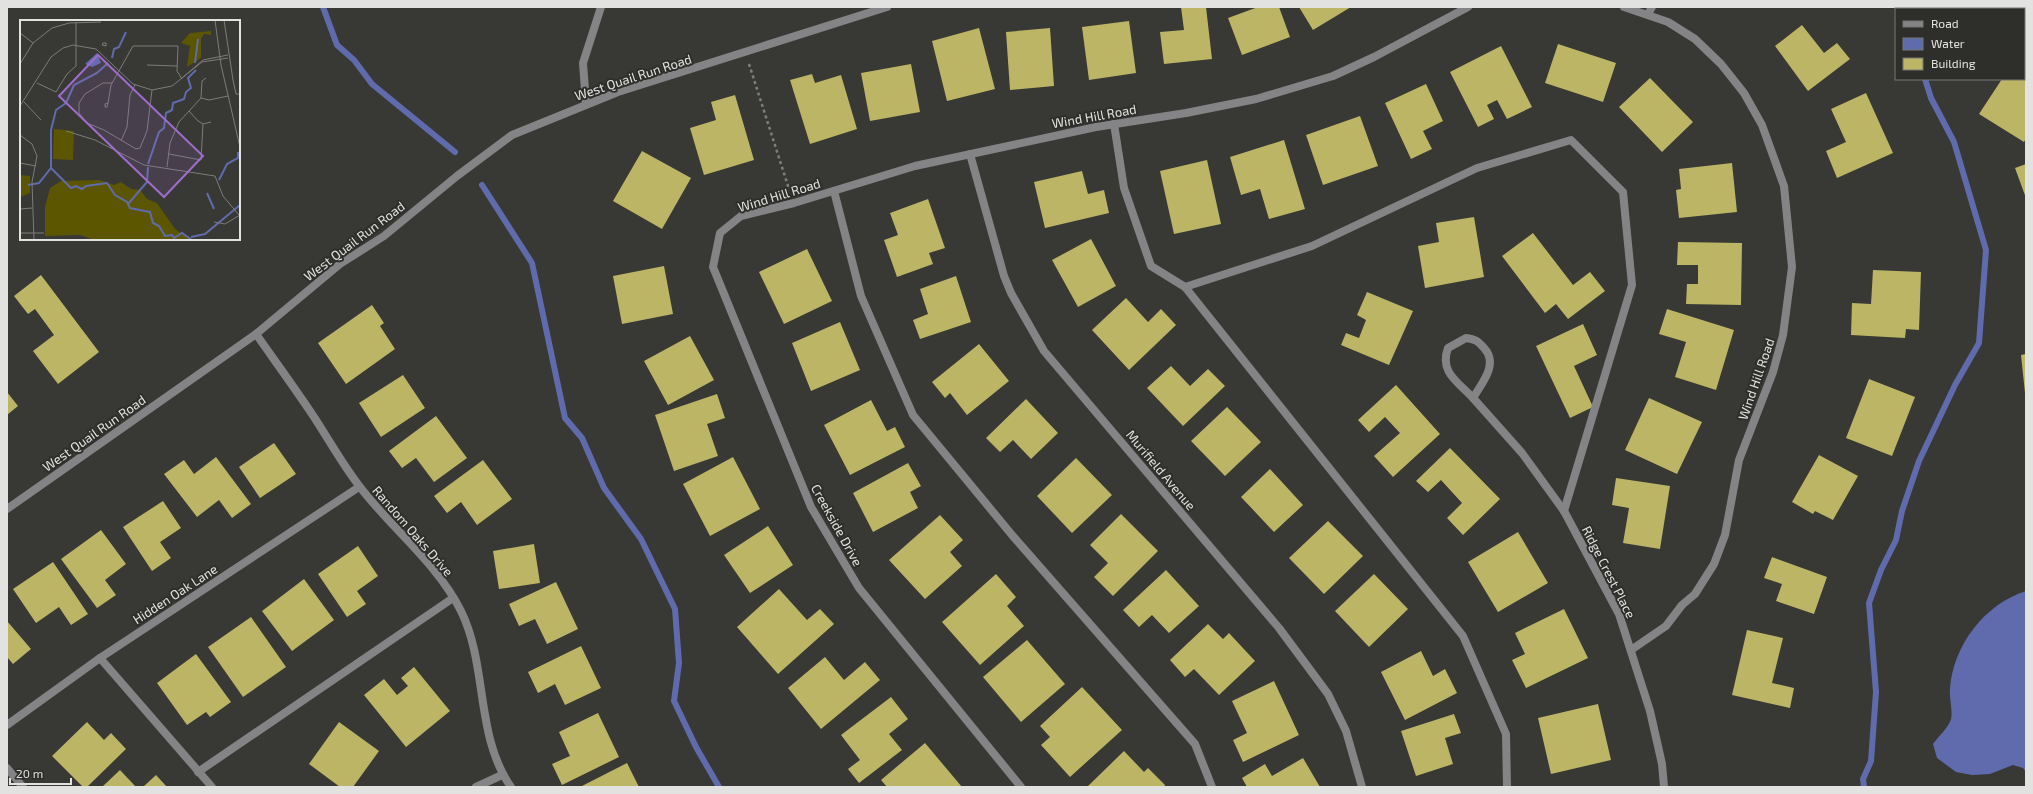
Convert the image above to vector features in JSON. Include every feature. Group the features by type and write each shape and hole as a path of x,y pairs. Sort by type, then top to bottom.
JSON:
{"street":[{"path":"586,104 584,63 601,7"},
{"name":"West Quail Run Road","path":"7,509 256,334 340,264 384,236 457,176 512,135 618,92 746,53 887,7"},
{"name":"Wind Hill Road","path":"720,233 741,216 794,203 915,166 1114,124 1186,113 1256,99 1332,76 1374,57 1468,7"},
{"name":"Wind Hill Road","path":"1624,7 1650,11 1695,39 1721,64 1744,93 1759,118 1784,186 1792,267 1784,335 1773,372 1739,460 1725,535 1714,564 1695,594 1682,605 1666,626 1632,650"},
{"path":"1114,124 1124,188 1151,266 1185,286 1463,636 1506,734 1507,787"},
{"path":"1185,286 1312,246 1477,168 1571,140 1623,192 1632,285 1564,511"},
{"name":"Murifield Avenue","path":"970,154 1004,276 1011,293 1044,351 1279,628 1328,694 1346,731 1362,787"},
{"path":"834,191 861,296 913,415 1012,535 1195,744 1212,787"},
{"name":"Creekside Drive","path":"720,233 714,267 811,508 859,588 1021,787"},
{"name":"Random Oaks Drive","path":"256,334 312,414 359,487 443,581 461,611 476,654 487,727 502,775 511,787"},
{"name":"Ridge Crest Place","path":"1473,398 1489,372 1490,360 1489,353 1476,339 1466,338 1448,348 1445,364 1447,371 1522,453 1564,511 1619,614 1632,650 1650,711 1662,764 1664,787"},
{"name":"Hidden Oak Lane","path":"7,725 100,658 359,487"},
{"path":"198,772 453,598"},
{"path":"100,658 212,787"},
{"path":"9,773 23,787"},
{"path":"476,787 502,775"}],"path":[{"path":"746,53 794,203"}],"water":[{"path":"2026,591 2026,772 2023,768 2013,765 1990,774 1972,775 1956,772 1937,758 1933,744 1946,729 1951,719 1952,712 1950,689 1952,673 1957,657 1974,628 1985,616 2011,597"}],"building":[{"path":"1181,7 1206,7 1212,59 1164,64 1160,32 1184,30"},
{"path":"1258,7 1279,7 1290,37 1242,55 1228,18"},
{"path":"1299,7 1351,7 1313,30"},
{"path":"1968,7 2016,7 2016,8"},
{"path":"1129,21 1136,73 1089,80 1082,27"},
{"path":"1802,25 1824,53 1837,43 1850,59 1808,91 1775,46"},
{"path":"979,28 995,89 947,101 932,41"},
{"path":"1050,28 1054,86 1010,90 1006,32"},
{"path":"1558,44 1616,63 1603,102 1545,83"},
{"path":"1501,46 1532,107 1507,119 1497,100 1487,105 1494,119 1478,127 1450,72"},
{"path":"911,64 920,112 870,121 861,73"},
{"path":"812,74 815,83 841,75 857,129 810,144 790,80"},
{"path":"1650,78 1693,122 1662,152 1619,107"},
{"path":"2026,78 2026,138 2024,142 1979,114 2001,80 2025,80"},
{"path":"1426,84 1443,121 1423,131 1432,149 1411,159 1385,103"},
{"path":"1866,93 1893,153 1837,178 1826,151 1846,142 1831,109"},
{"path":"735,95 754,160 704,175 690,128 716,120 711,102"},
{"path":"1360,116 1378,166 1323,185 1306,135"},
{"path":"1284,140 1305,209 1269,219 1260,189 1241,195 1230,157"},
{"path":"642,151 691,178 662,229 613,201"},
{"path":"1207,160 1221,224 1174,234 1160,171"},
{"path":"1732,163 1737,212 1679,218 1676,190 1681,189 1679,169"},
{"path":"2026,164 2026,198 2015,168"},
{"path":"1082,171 1088,194 1104,190 1109,213 1045,228 1034,182"},
{"path":"928,199 945,248 929,253 933,264 897,277 884,240 898,235 890,213"},
{"path":"1474,217 1484,277 1425,288 1418,246 1439,242 1436,223"},
{"path":"1533,233 1573,285 1590,272 1605,291 1568,319 1556,304 1545,313 1502,256"},
{"path":"1091,239 1116,286 1078,307 1052,260"},
{"path":"1678,242 1742,243 1741,305 1686,304 1687,284 1698,284 1698,265 1677,265"},
{"path":"807,249 832,301 784,324 759,272"},
{"path":"664,266 673,314 622,324 613,276"},
{"path":"1873,270 1921,272 1919,330 1906,329 1905,338 1851,335 1852,303 1871,304"},
{"path":"41,275 99,352 58,384 33,351 54,335 35,309 28,314 14,296"},
{"path":"956,276 971,322 920,339 913,320 928,314 920,289"},
{"path":"1367,292 1413,311 1389,365 1341,345 1346,333 1359,338 1366,320 1357,315"},
{"path":"1126,298 1148,322 1161,309 1176,325 1129,370 1092,330"},
{"path":"372,305 384,323 380,326 395,349 346,384 318,343"},
{"path":"1667,309 1734,330 1716,390 1675,377 1686,342 1659,334"},
{"path":"840,322 860,370 811,391 792,343"},
{"path":"1583,324 1597,355 1574,366 1593,407 1570,418 1536,346"},
{"path":"690,336 714,380 668,405 644,361"},
{"path":"979,344 1009,381 967,415 950,393 945,398 932,382"},
{"path":"2026,354 2026,393 2025,393 2021,355"},
{"path":"1171,366 1190,386 1208,369 1225,386 1183,426 1147,388"},
{"path":"403,375 425,408 381,437 359,403"},
{"path":"1869,379 1915,397 1892,456 1846,438"},
{"path":"1396,385 1440,434 1393,477 1374,456 1400,433 1385,417 1369,432 1358,420"},
{"path":"7,392 18,406 7,415"},
{"path":"717,394 725,418 707,424 718,456 674,471 655,415"},
{"path":"1649,398 1702,422 1677,474 1625,450"},
{"path":"1026,399 1058,433 1031,459 1013,440 1000,452 986,438"},
{"path":"871,400 887,431 895,427 905,447 850,475 824,425"},
{"path":"1227,407 1261,442 1225,476 1191,441"},
{"path":"436,416 467,458 434,482 416,458 402,468 389,451"},
{"path":"274,443 296,474 260,498 239,467"},
{"path":"1450,448 1500,499 1463,535 1447,518 1462,503 1441,480 1428,492 1416,481"},
{"path":"1819,455 1858,476 1833,520 1815,511 1813,514 1792,502"},
{"path":"216,457 251,504 232,518 219,500 197,517 164,474 184,460 194,474"},
{"path":"733,457 760,509 710,536 683,484"},
{"path":"1076,458 1112,495 1072,533 1037,496"},
{"path":"483,460 512,499 477,525 461,502 447,513 434,496"},
{"path":"908,463 921,486 910,492 918,508 873,532 853,493"},
{"path":"1270,469 1303,505 1274,532 1241,497"},
{"path":"1616,478 1670,486 1660,549 1623,543 1629,508 1612,505"},
{"path":"163,501 181,528 160,542 171,558 152,571 123,527"},
{"path":"1121,514 1158,551 1113,596 1094,577 1108,563 1090,545"},
{"path":"940,515 963,540 950,552 962,566 925,599 889,560"},
{"path":"1328,521 1363,556 1324,594 1289,558"},
{"path":"768,526 793,565 750,593 724,555"},
{"path":"101,530 126,564 105,580 116,595 97,608 61,559"},
{"path":"1518,532 1548,583 1498,612 1468,562"},
{"path":"534,544 540,583 499,589 493,551"},
{"path":"358,546 378,576 357,591 366,604 347,617 318,574"},
{"path":"1772,557 1827,577 1814,614 1776,601 1782,584 1764,578"},
{"path":"53,562 88,614 71,625 59,607 36,623 13,589"},
{"path":"1166,570 1199,606 1169,633 1152,615 1139,627 1123,610"},
{"path":"996,574 1016,597 1007,606 1024,626 980,665 942,622"},
{"path":"1374,574 1408,609 1369,647 1335,611"},
{"path":"304,579 334,620 292,651 262,611"},
{"path":"556,582 578,629 547,644 535,619 519,626 509,604"},
{"path":"779,589 807,620 820,609 834,624 778,674 737,627"},
{"path":"1564,609 1588,658 1526,688 1512,660 1525,654 1515,633"},
{"path":"251,617 286,667 243,697 208,647"},
{"path":"7,621 31,649 13,664 7,657"},
{"path":"1208,624 1223,639 1229,633 1255,661 1219,695 1194,669 1185,677 1170,660"},
{"path":"1747,630 1783,638 1772,683 1794,688 1790,708 1732,695"},
{"path":"1027,640 1065,684 1021,722 983,677"},
{"path":"581,646 601,688 565,705 555,684 538,693 528,672"},
{"path":"1421,651 1433,676 1445,669 1457,693 1405,720 1381,672"},
{"path":"196,654 231,702 210,717 206,712 187,725 157,683"},
{"path":"825,657 844,680 865,662 880,680 821,729 788,688"},
{"path":"414,667 450,711 406,747 364,695 384,679 397,695 408,686 401,678"},
{"path":"1274,681 1299,735 1243,762 1233,740 1247,733 1232,701"},
{"path":"1082,687 1122,730 1070,777 1041,745 1050,737 1040,726"},
{"path":"891,697 908,719 889,734 902,750 859,783 848,769 860,760 841,735"},
{"path":"1598,704 1611,760 1551,774 1538,718"},
{"path":"598,713 619,757 562,785 552,764 570,756 559,732"},
{"path":"1454,714 1461,733 1445,738 1453,764 1416,776 1401,731"},
{"path":"87,722 104,740 111,733 126,749 87,787 83,787 52,756"},
{"path":"339,722 379,751 353,787 340,787 309,764"},
{"path":"925,743 962,787 887,787 881,780"},
{"path":"1124,751 1144,772 1148,768 1165,785 1164,787 1087,787"},
{"path":"1303,758 1320,787 1247,787 1242,778 1265,764 1272,776"},
{"path":"627,763 639,787 580,787"},
{"path":"120,770 136,787 102,787"},
{"path":"156,775 167,787 143,787"}],"waterway":[{"path":"323,7 337,45 354,60 372,84 455,152"},
{"path":"1864,787 1863,779 1871,761 1876,692 1869,603 1881,570 1896,540 1902,511 1919,461 1955,385 1979,343 1986,250 1954,142 1931,98 1925,80"},
{"path":"482,185 532,263 565,418 582,438 604,488 641,539 675,609 679,663 674,701 696,747 719,787"}]}
